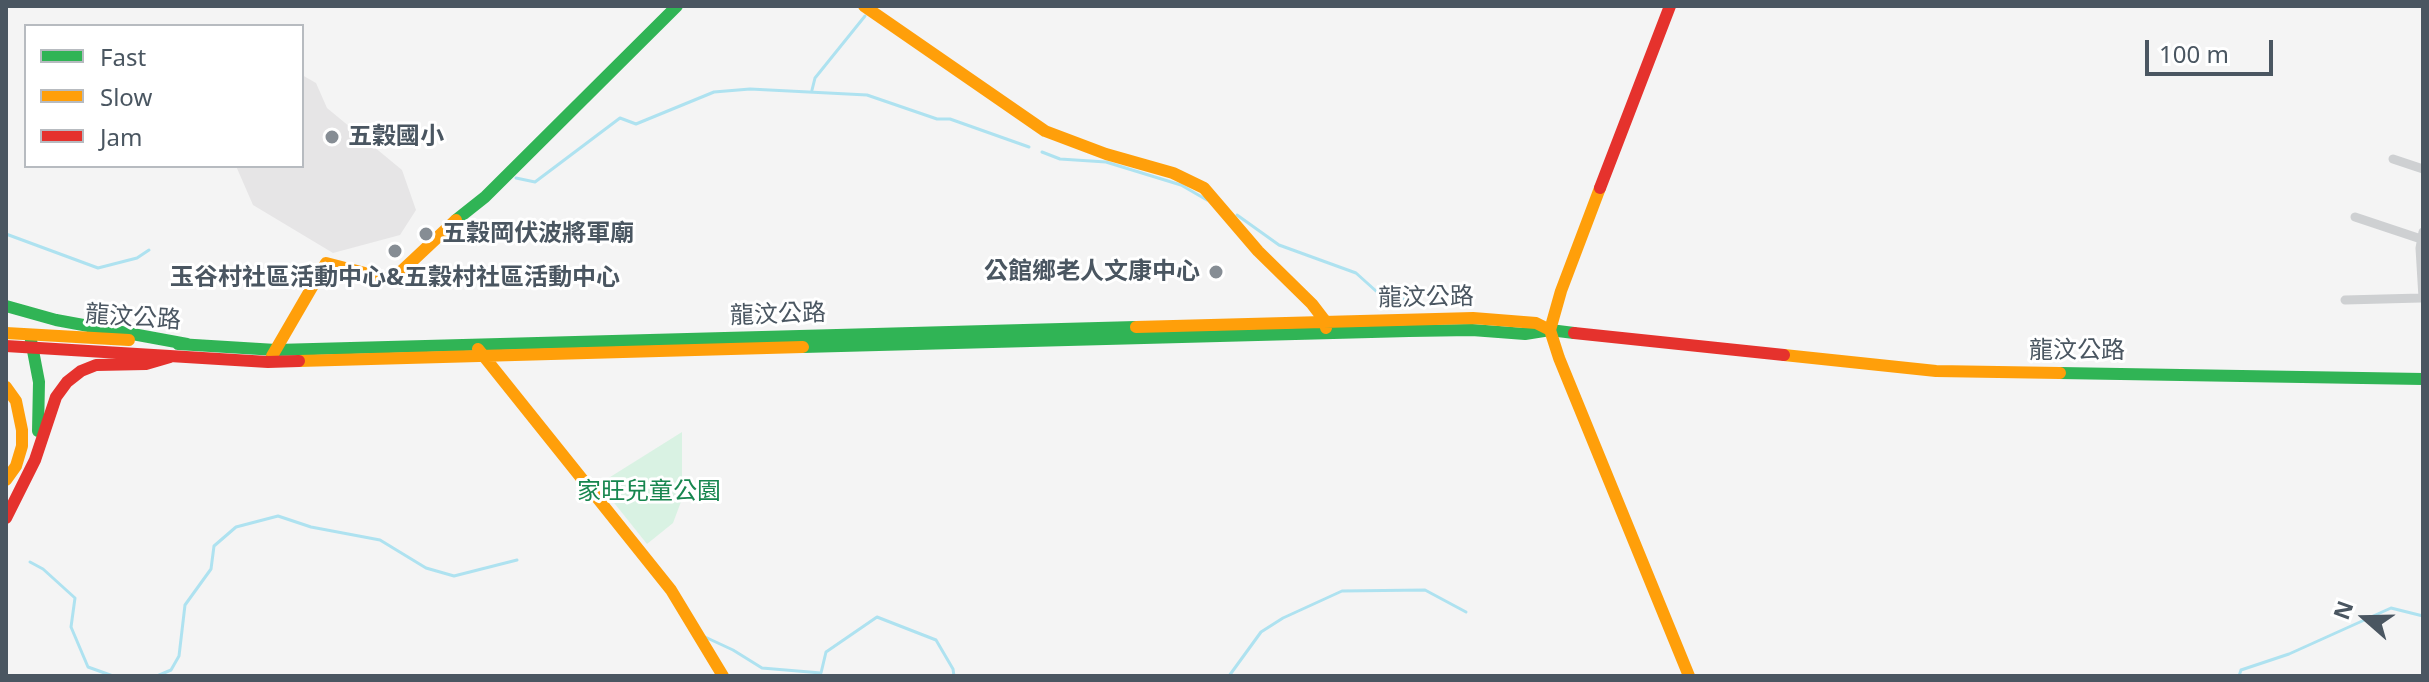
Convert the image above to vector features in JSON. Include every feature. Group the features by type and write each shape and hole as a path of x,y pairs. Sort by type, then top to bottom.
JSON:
{"main road":[{"path":"268,362 326,263 392,280 445,228 485,197 677,6"},
{"path":"864,6 1045,131 1106,154 1173,173 1204,188 1258,251 1312,304 1326,327"},
{"path":"1670,6 1561,291 1550,330 1689,676"},
{"path":"6,306 56,320 187,344"},
{"name":"龍汶公路","path":"6,333 31,342 170,357 268,362 479,351 1326,327 1473,318 1536,323 1550,330 1936,371 2423,379"},
{"name":"龍汶公路","path":"6,346 82,336 276,350 479,351"},
{"path":"31,342 39,382 35,460"},
{"path":"211,359 213,345"},
{"path":"479,351 671,590 723,676"},
{"path":"6,518 35,460 56,397 67,382 81,371 96,365 146,364 170,357"},
{"path":"6,387 16,401 22,430 22,446 16,466 6,480"}],"street":[{"path":"2393,159 2423,169"},
{"path":"2345,300 2422,298 2422,236 2355,217"}],"shaded area":[{"name":"五穀國小","path":"304,76 316,83 327,108 402,170 416,210 400,235 333,253 253,205 237,168 304,168"}],"green space":[{"name":"家旺兒童公園","path":"682,432 682,499 673,523 647,544 599,484"}],"waterway":[{"path":"812,90 815,78 865,16"},
{"path":"516,178 535,182 620,118 636,124 714,92 750,89 867,95 937,119 950,119 1029,147"},
{"path":"1042,152 1060,159 1106,162 1181,185 1207,200"},
{"path":"1237,215 1279,245 1356,273 1376,291 1393,299 1413,299"},
{"path":"6,234 98,268 137,258 149,250"},
{"path":"157,676 171,670 179,656 185,605 211,569 214,546 236,527 278,516 311,527 380,540 426,568 454,576 517,560"},
{"path":"30,562 43,569 75,598 71,627 88,667 113,676"},
{"path":"1229,676 1261,632 1283,618 1342,591 1425,590 1466,612"},
{"path":"2239,676 2241,670 2289,654 2391,608 2423,616"},
{"path":"705,637 762,668 821,673 826,652 877,617 936,640 954,676"}],"traffic: fast":[{"path":"456,220 485,197 677,6"},
{"path":"6,306 56,320 187,344"},
{"path":"178,344 276,350 1136,327"},
{"path":"803,347 1409,331 1472,330 1525,334 1550,330 1574,333"},
{"path":"30,335 39,382 38,431"},
{"path":"2060,373 2423,379"}],"traffic: slow":[{"path":"864,6 1045,131 1106,154 1173,173 1204,188 1258,251 1312,304 1325,321 1326,328"},
{"path":"1600,188 1561,291 1550,330 1689,676"},
{"path":"272,356 326,263 392,280 456,220"},
{"path":"1136,327 1473,318 1536,323 1550,330"},
{"path":"6,333 129,340"},
{"path":"299,361 803,347"},
{"path":"478,349 671,590 723,676"},
{"path":"1784,355 1936,371 2060,373"},
{"path":"6,387 16,401 22,430 22,446 16,466 6,480"}],"traffic: jam":[{"path":"1600,188 1670,6"},
{"path":"1574,333 1784,355"},
{"path":"6,346 268,362 299,361"},
{"path":"6,518 35,460 56,397 67,382 81,371 96,365 146,364 170,357"}],"place":[{"name":"五穀國小","path":"332,137"},
{"name":"五穀岡伏波將軍廟","path":"426,234"},
{"name":"玉谷村社區活動中心&五穀村社區活動中心","path":"395,251"},
{"name":"公館鄉老人文康中心","path":"1216,272"}]}
